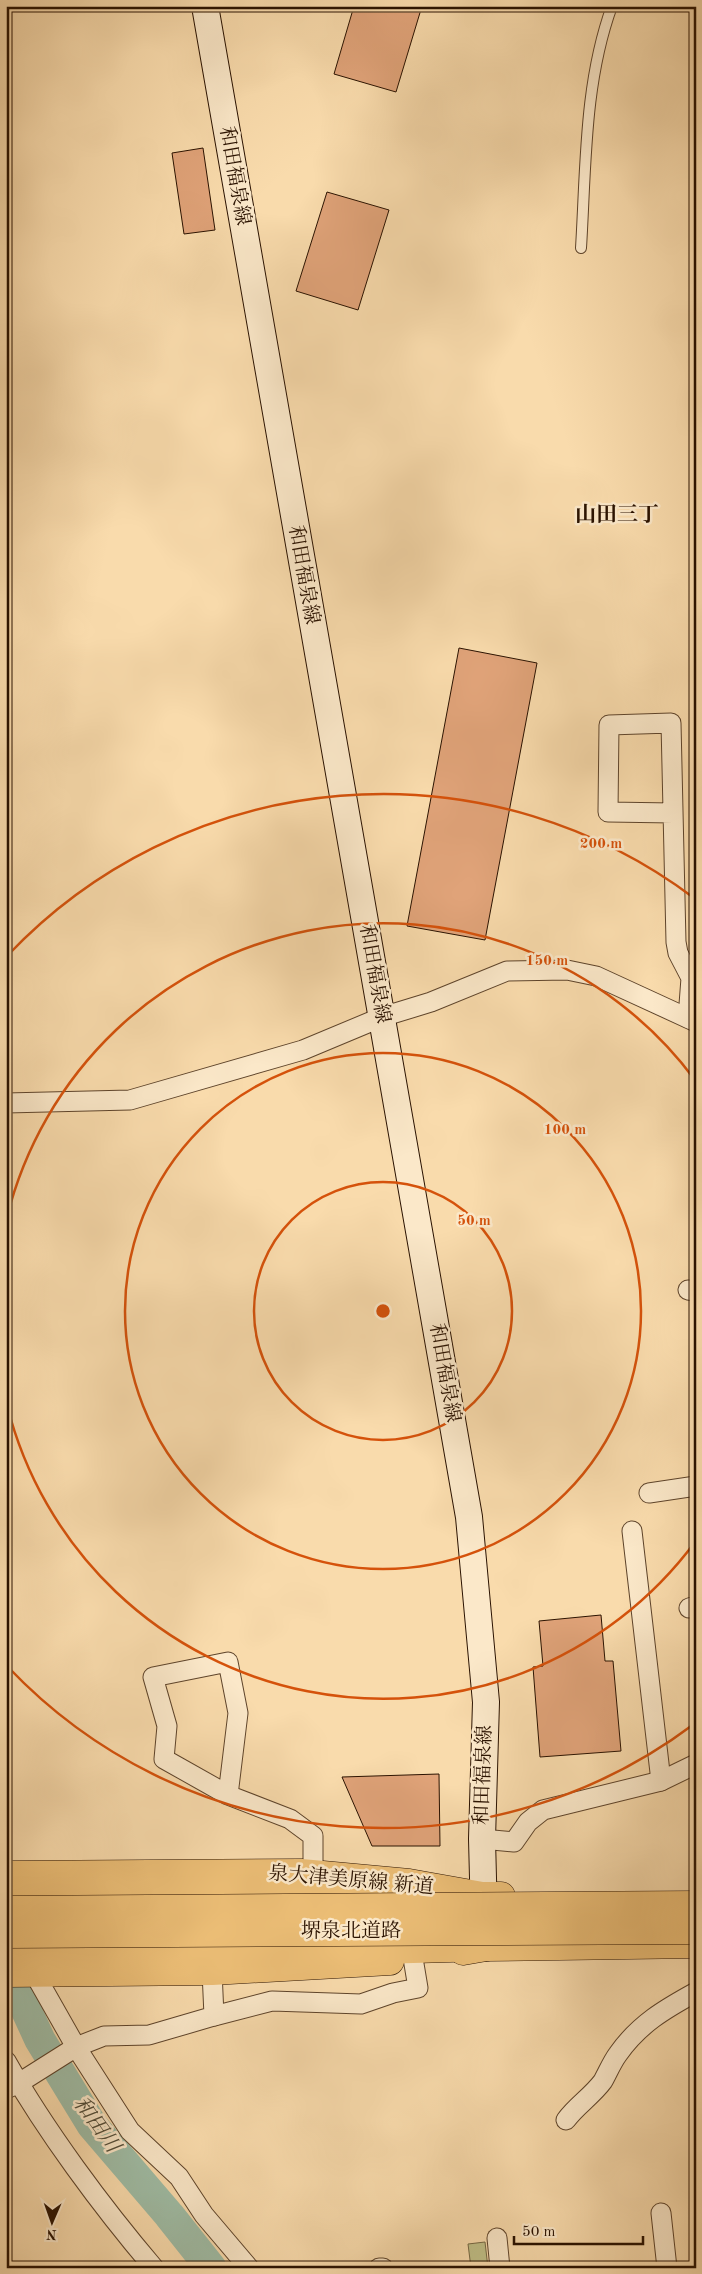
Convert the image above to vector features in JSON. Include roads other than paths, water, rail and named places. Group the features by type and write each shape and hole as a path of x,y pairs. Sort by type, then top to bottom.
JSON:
{"main road":[{"name":"和田福泉線","path":"204,6 469,1517 486,1702 482,1839 482,1896 486,1947"},
{"name":"泉大津美原線 新道","path":"6,1875 308,1882"},
{"path":"6,1892 308,1882 409,1898 696,1894"},
{"name":"堺泉北道路","path":"6,1910 696,1905"},
{"name":"堺泉北道路","path":"6,1934 696,1930"},
{"path":"6,1954 304,1952 696,1944"},
{"path":"6,1973 212,1971 378,1963 486,1947"}],"street":[{"path":"6,1103 130,1100 303,1050 382,1016 432,1002 507,971 568,970 596,976 692,1020 691,978 678,953 676,942 671,723 609,725 608,812 673,813"},
{"path":"650,1493 696,1486"},
{"path":"632,1531 661,1781"},
{"path":"228,1795 238,1714 228,1662 153,1677 166,1726 164,1759 228,1795 290,1819 313,1836 308,1882"},
{"path":"482,1839 514,1842 528,1822 543,1810 661,1781 696,1764"},
{"path":"13,2086 76,2047 104,2036 149,2034 272,2001 361,2004 393,1993 418,1988 413,1958"},
{"path":"212,1971 214,2016"},
{"path":"34,1973 76,2047 130,2131 179,2177 204,2215 249,2268"},
{"path":"566,2120 574,2108 602,2082 618,2054 639,2028 654,2016 696,1992"},
{"path":"6,2060 13,2086 154,2268"},
{"path":"661,2213 668,2268"},
{"path":"497,2238 500,2268"}],"lane":[{"path":"581,248 590,98 600,40 612,6"}],"waterway":[{"name":"和田川","path":"6,1966 40,2040 92,2125 169,2215 211,2268"}],"district":[{"name":"山田三丁","path":"617,515"}]}
